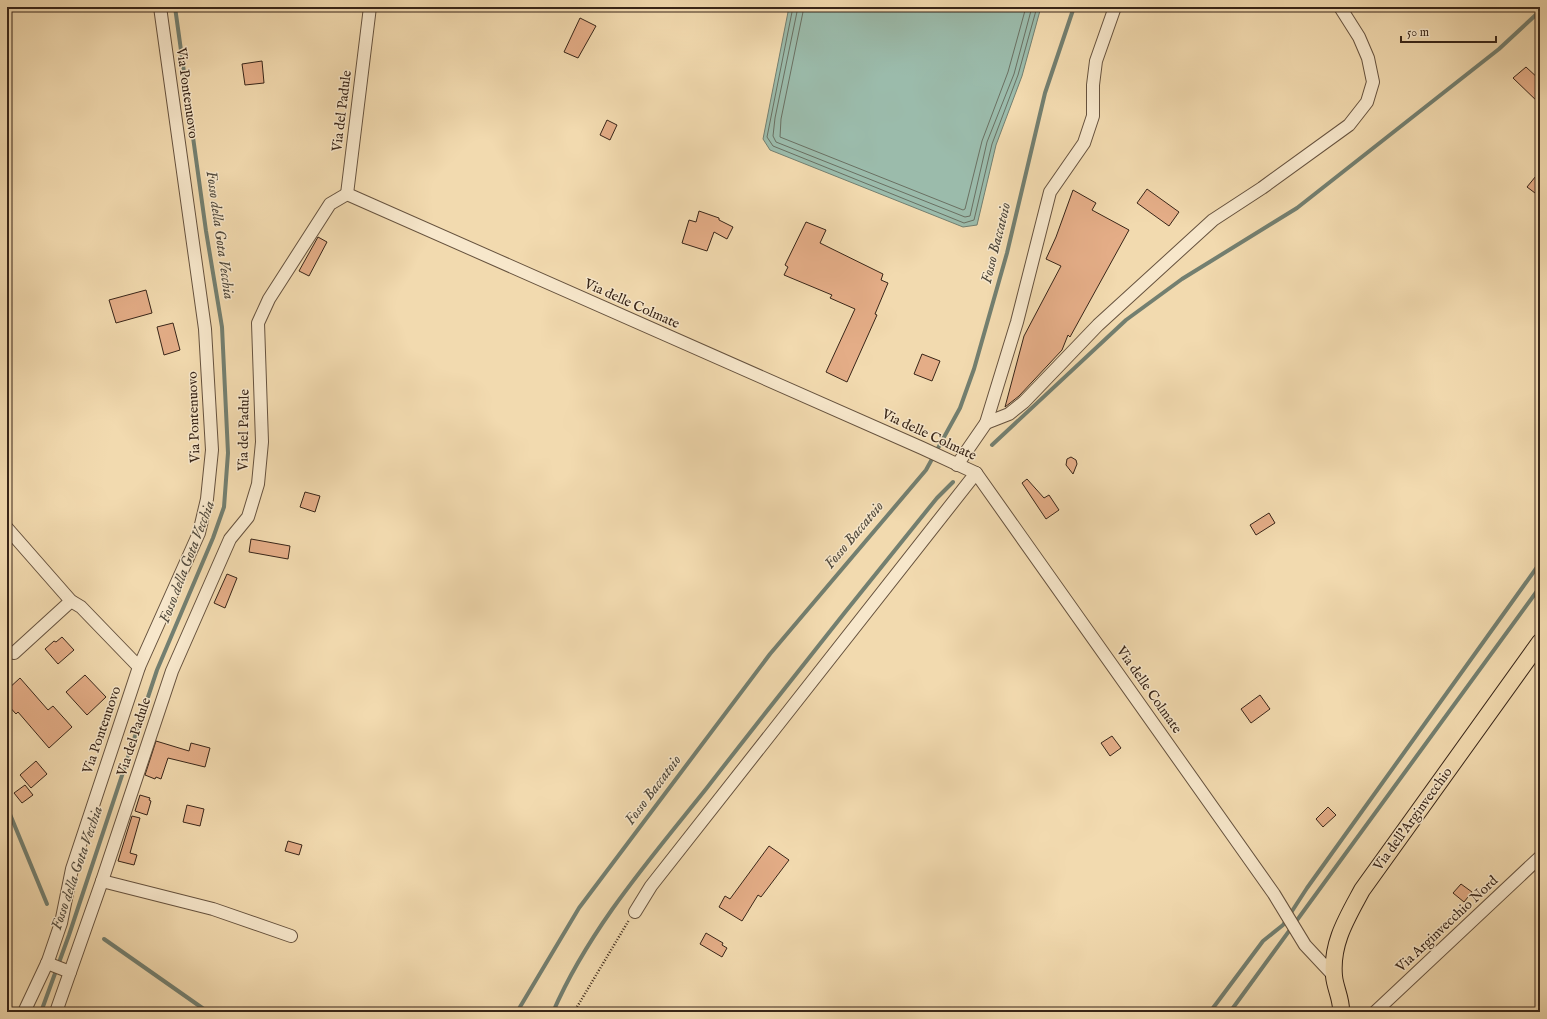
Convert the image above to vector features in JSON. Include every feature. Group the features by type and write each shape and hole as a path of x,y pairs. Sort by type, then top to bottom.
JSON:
{"main road":[{"name":"Via dell'Arginvecchio","path":"1341,1012 1334,976 1335,949 1341,928 1362,890 1540,642"}],"street":[{"name":"Via Pontenuovo","path":"24,1012 50,964 61,924 72,869 140,667 199,533 207,499 212,450 205,330 160,7"},
{"name":"Via del Padule","path":"56,1012 67,971 102,881 172,671 230,539 248,517 258,484 262,442 258,323 269,299 330,204 347,194 370,7"},
{"path":"957,464 986,423 1017,322 1050,192 1084,143 1093,116 1093,85 1096,60 1115,7"},
{"path":"986,423 1009,414 1024,402 1098,324 1213,220 1262,188 1349,126 1367,102 1372,82 1365,51 1359,37 1340,7"},
{"name":"Via delle Colmate","path":"347,194 976,473 1274,894 1305,945 1334,976"},
{"path":"635,912 651,886 976,473"},
{"path":"7,528 71,601 81,607 140,667"},
{"path":"14,653 71,601"},
{"name":"Via Arginvecchio Nord","path":"1375,1012 1540,857"},
{"path":"102,881 213,909 291,936"},
{"path":"50,964 67,971"}],"path":[{"path":"574,1012 635,912"}],"water":[{"path":"789,7 1041,7 1022,76 996,145 977,225 963,227 770,150 763,139"}],"building":[{"path":"580,18 596,26 578,58 564,52"},
{"path":"262,61 264,83 245,85 242,64"},
{"path":"1526,67 1540,80 1540,104 1513,78"},
{"path":"607,120 617,125 610,140 600,135"},
{"path":"1540,171 1540,188 1535,193 1527,187"},
{"path":"1147,189 1179,212 1169,226 1137,203"},
{"path":"1073,190 1096,203 1092,210 1129,230 1070,337 1068,335 1062,350 1019,396 1005,407 1024,336 1061,266 1046,259 1056,237"},
{"path":"699,211 719,218 719,220 733,227 727,239 714,232 707,251 682,243 689,220 696,222"},
{"path":"806,222 826,230 820,243 883,274 881,280 888,283 875,314 877,315 847,382 826,372 855,309 830,298 832,295 784,275 788,267 785,265"},
{"path":"318,237 327,242 309,276 299,271"},
{"path":"146,290 152,313 116,323 109,300"},
{"path":"173,323 180,350 164,355 157,327"},
{"path":"922,354 940,361 932,381 914,374"},
{"path":"1071,457 1076,460 1077,464 1073,474 1066,465 1067,459"},
{"path":"1027,479 1044,498 1049,495 1059,510 1046,519 1022,483"},
{"path":"305,492 320,496 315,512 300,507"},
{"path":"1269,513 1275,523 1256,535 1250,525"},
{"path":"251,539 290,546 288,559 249,552"},
{"path":"227,574 237,578 225,608 214,603"},
{"path":"62,637 74,650 58,664 45,649 54,641 56,642"},
{"path":"85,675 106,697 87,715 66,692"},
{"path":"20,678 48,710 53,706 72,727 49,748 18,712 16,714 7,704 7,690"},
{"path":"1260,695 1270,709 1251,723 1241,709"},
{"path":"1112,736 1121,748 1110,756 1101,743"},
{"path":"156,741 189,751 191,743 210,748 205,767 168,758 161,779 156,777 155,779 145,775"},
{"path":"36,761 47,774 31,788 20,775"},
{"path":"25,785 33,795 22,803 14,793"},
{"path":"140,795 150,798 149,800 151,801 147,815 135,811"},
{"path":"187,805 204,809 200,826 183,822"},
{"path":"1328,807 1336,815 1323,827 1316,819"},
{"path":"132,816 140,818 130,853 137,855 134,865 118,861"},
{"path":"288,841 302,845 299,855 285,851"},
{"path":"769,846 789,860 761,897 758,895 742,921 719,907 725,896 730,899"},
{"path":"1461,884 1472,892 1464,902 1453,893"},
{"path":"706,933 723,943 722,945 727,948 722,957 700,944"}],"waterway":[{"name":"Fosso della Gota Vecchia","path":"41,1012 69,935 157,670 213,538 224,507 228,453 222,327 206,231 175,7"},
{"name":"Fosso Baccatoio","path":"517,1012 579,908 770,654 926,470 960,408 974,369 1007,253 1045,93 1074,7"},
{"path":"992,445 1126,320 1182,279 1297,208 1499,49 1540,11"},
{"path":"553,1012 584,952 602,923 642,868 937,498 953,482"},
{"path":"1210,1012 1263,941 1283,925 1307,888 1540,563"},
{"path":"1230,1012 1540,587"},
{"path":"7,807 47,904"},
{"path":"104,939 208,1012"}]}
